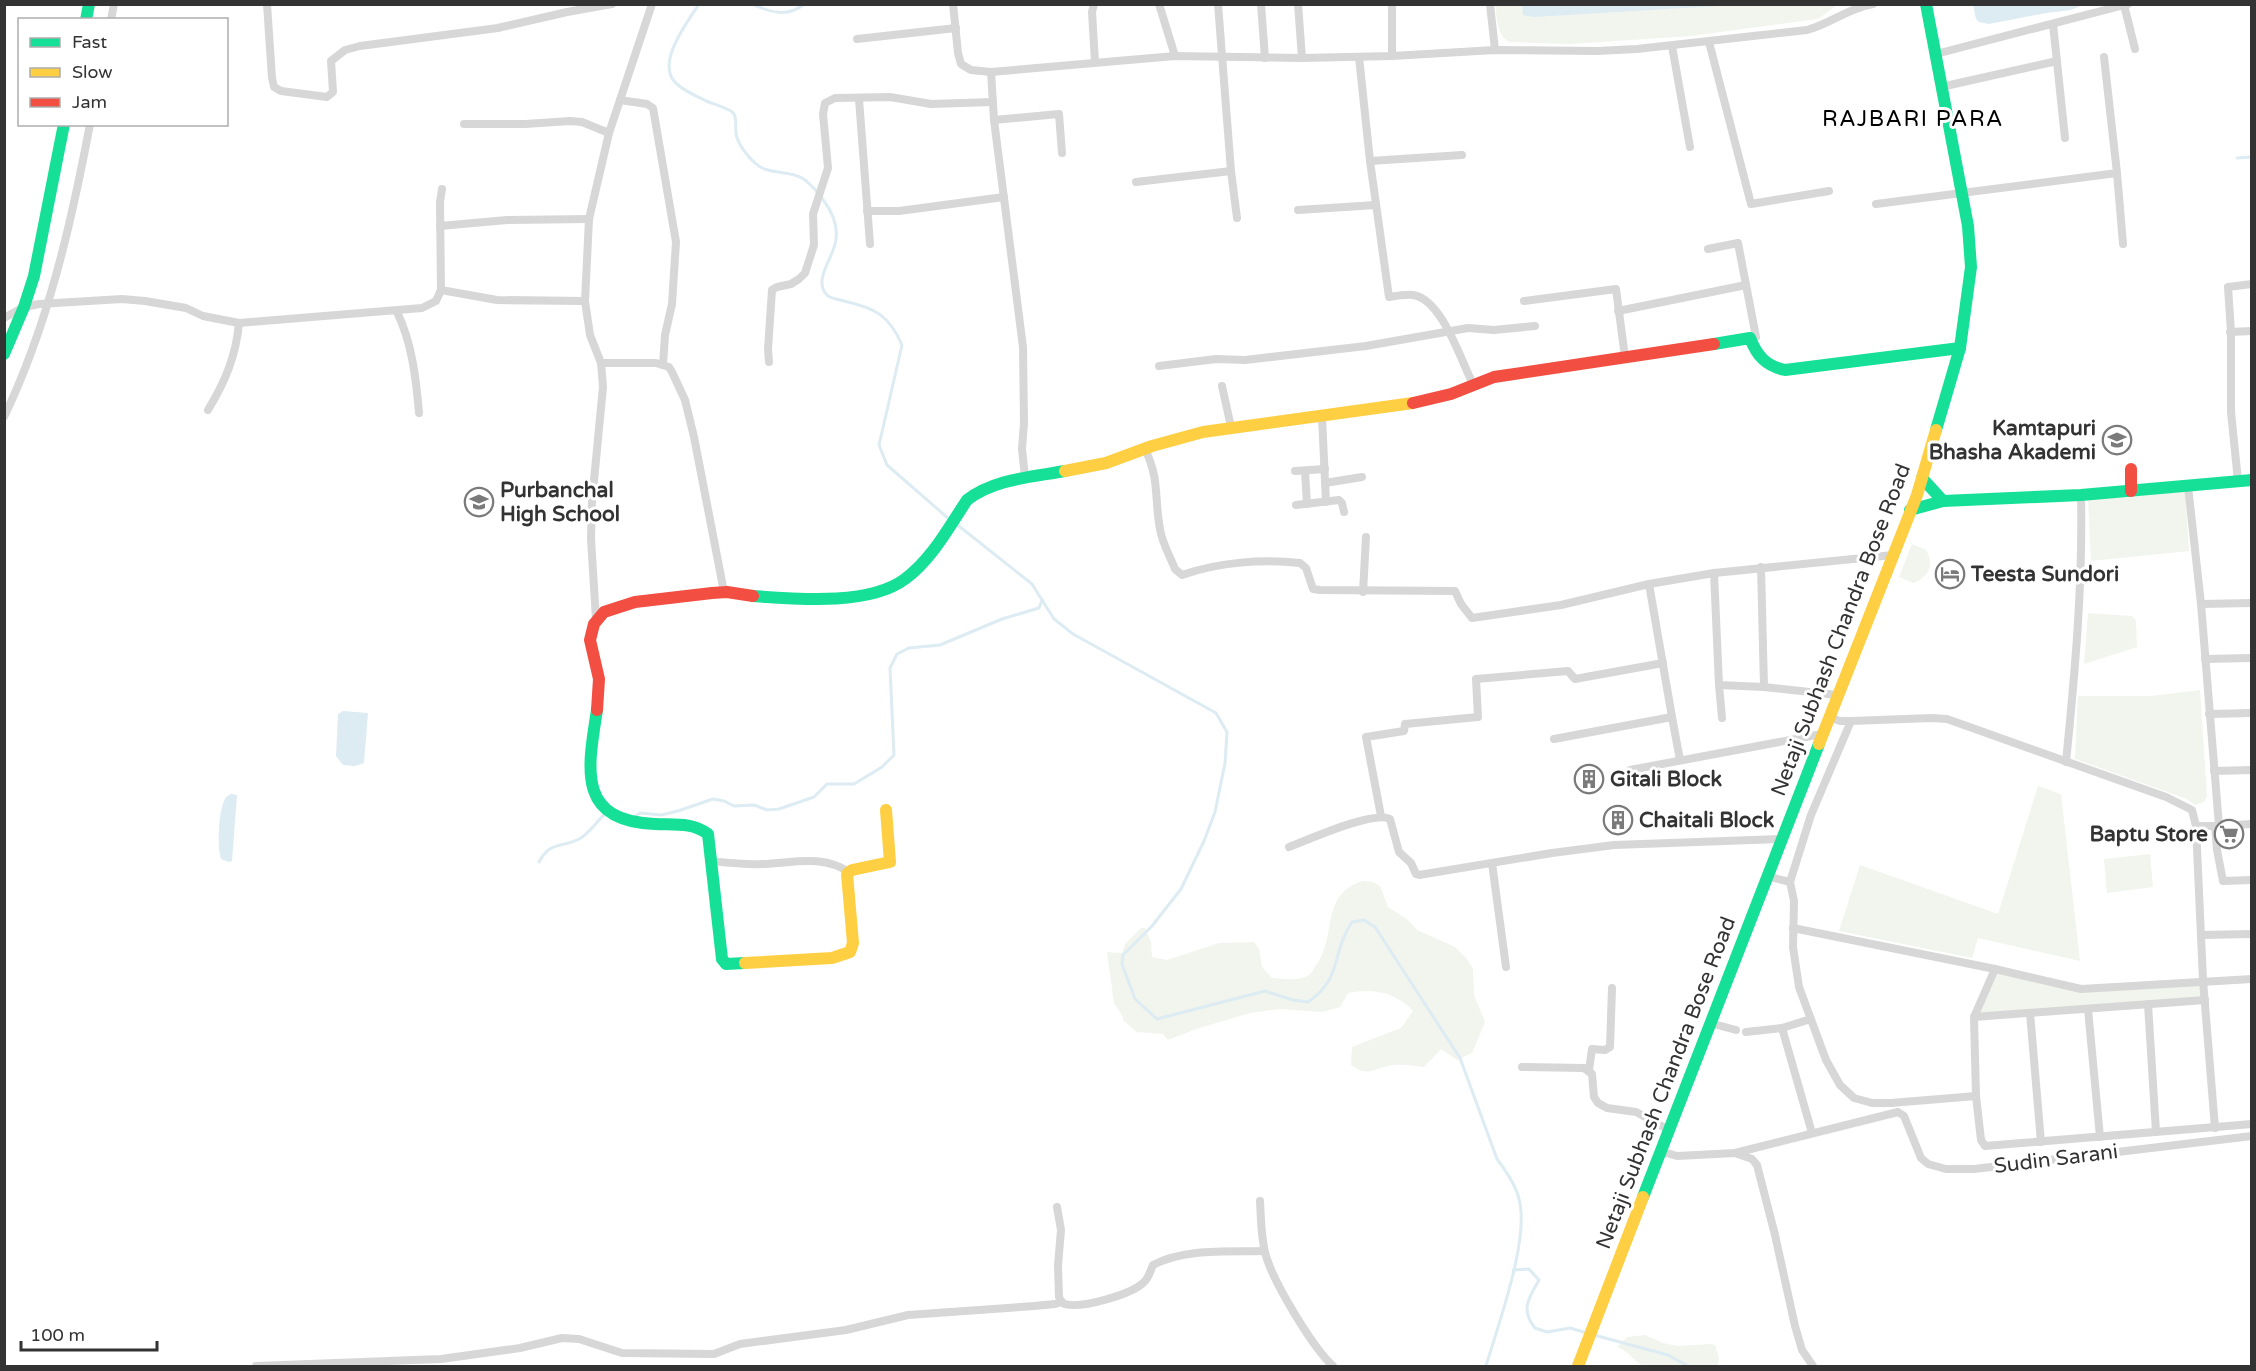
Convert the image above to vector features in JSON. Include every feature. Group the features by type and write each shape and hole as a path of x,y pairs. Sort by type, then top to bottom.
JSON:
{"street":[{"path":"267,4 274,87 288,92 327,97 333,92 331,61 345,50 384,42 498,28 612,4"},
{"path":"596,619 591,539 592,501 603,392 602,363 590,335 585,301 589,219 609,133 651,4"},
{"path":"953,4 961,64 971,70 991,72 1175,56 1359,57 1494,50 1597,51 1672,46 1807,30 1820,26 1854,8 1873,4"},
{"path":"1094,4 1092,12 1095,62"},
{"path":"1159,4 1175,56"},
{"path":"1218,4 1231,171 1237,218"},
{"path":"1261,4 1265,58"},
{"path":"1298,4 1302,58"},
{"path":"1392,4 1392,56"},
{"path":"1490,4 1494,50"},
{"name":"Netaji Subhash Chandra Bose Road","path":"1578,1366 1766,876 1923,478 1960,348 1971,267 1968,226 1941,87 1928,4"},
{"path":"1936,54 2126,5 2135,50"},
{"path":"2053,24 2065,138"},
{"path":"857,39 956,28"},
{"path":"1709,42 1751,204 1829,190"},
{"path":"1672,46 1690,147"},
{"path":"1359,57 1370,161 1389,297 1414,295 1436,310 1449,331 1473,384"},
{"path":"2104,57 2123,244"},
{"path":"1941,87 2057,61"},
{"path":"991,72 994,120 1023,347 1022,449 1025,477"},
{"path":"769,362 772,290 795,282 805,273 814,245 813,214 826,178 828,159 823,106 836,98 897,97 931,104 993,102"},
{"path":"859,99 870,244"},
{"path":"620,100 647,104 654,108 676,242 672,304 665,334 663,365"},
{"path":"994,120 1059,114 1062,153"},
{"path":"464,124 503,125 570,121 582,122 609,133"},
{"path":"4,354 34,276 64,126"},
{"path":"4,417 49,303 77,195 90,126"},
{"path":"1370,161 1462,155"},
{"path":"1136,182 1231,171"},
{"path":"1876,204 2116,173"},
{"path":"4,318 24,307 49,303 122,299 186,308 203,316 238,323 397,312 428,306 436,301 441,290 442,189"},
{"path":"867,212 899,211 1004,197"},
{"path":"1298,210 1376,205"},
{"path":"440,226 507,220 589,219"},
{"path":"849,872 847,880 853,943 850,952 832,958 726,964 722,959 708,834 698,826 638,824 624,820 608,811 600,803 593,788 589,759 599,680 590,645 591,629 596,619 605,612 632,604 724,592 796,598 856,595 888,588 900,583 913,572 968,500 985,489 1025,477 1106,463 1175,439 1231,427 1405,405 1450,394 1473,384 1523,372 1756,336 1738,243 1708,249"},
{"path":"2238,481 2231,412 2228,287 2252,284"},
{"path":"1618,311 1746,285"},
{"path":"1524,301 1616,289 1625,357"},
{"path":"441,290 509,301 585,301"},
{"path":"397,312 405,328 416,375 419,413"},
{"path":"208,410 220,390 234,357 238,323"},
{"path":"1159,366 1203,360 1245,360 1366,346 1449,331 1535,326"},
{"path":"2230,332 2252,331"},
{"path":"1750,338 1755,352 1763,361 1785,370 1960,348"},
{"path":"602,363 656,363 672,372 685,400 724,592"},
{"path":"1222,386 1231,427"},
{"path":"1322,417 1326,502"},
{"path":"1145,449 1153,467 1156,482 1160,530 1179,574 1212,566 1240,563 1300,563 1306,568 1313,589 1363,592 1455,591 1461,604 1472,618 1561,605 1649,584 1714,573 1893,555"},
{"path":"1307,504 1300,471 1325,469"},
{"path":"2131,470 2131,490"},
{"path":"1325,483 1362,477"},
{"path":"1923,478 1944,501"},
{"path":"1910,510 1944,501 2081,495 2252,480"},
{"path":"2188,486 2201,604 2223,881 2252,880"},
{"path":"2066,762 2079,635 2083,560 2081,495"},
{"path":"1296,505 1339,500 1344,512"},
{"path":"1363,592 1366,537"},
{"path":"1761,567 1764,687"},
{"path":"1714,573 1722,718"},
{"path":"1649,584 1680,760"},
{"path":"2201,604 2252,603"},
{"path":"2205,659 2252,658"},
{"path":"1381,816 1366,737 1404,731 1405,724 1479,717 1476,679 1568,671 1575,679 1663,663"},
{"path":"1719,685 1764,687 1837,695"},
{"path":"2209,714 2252,713"},
{"path":"1554,739 1672,717"},
{"path":"1828,717 1840,721 1947,719 2186,806 2193,813 2196,826 2203,980 2215,1140"},
{"path":"1851,721 1811,815 1790,882 1794,901 1793,946 1799,987 1826,1060 1835,1077 1847,1093 1854,1098 1872,1103 1891,1103 1976,1095"},
{"path":"1630,770 1822,734"},
{"path":"2214,771 2252,770"},
{"path":"711,861 758,864 814,860 833,863 849,872 890,862 886,810"},
{"path":"1289,847 1343,826 1381,816 1390,819 1399,852 1411,863 1416,873 1614,845 1781,839"},
{"path":"2196,826 2252,824"},
{"path":"1492,863 1506,967"},
{"path":"1766,876 1790,882"},
{"path":"1793,928 2081,989 2203,980 2252,979"},
{"path":"2201,935 2252,934"},
{"path":"1995,969 1974,1017 1976,1095 1982,1144 1990,1146 2252,1124"},
{"path":"1612,988 1610,1047 1605,1050 1592,1049 1589,1070 1593,1080 1594,1097 1598,1103 1607,1108 1636,1112 1668,1130"},
{"path":"1974,1017 2205,1000"},
{"path":"2148,1004 2156,1132"},
{"path":"2088,1008 2100,1137"},
{"path":"2030,1013 2041,1142"},
{"path":"1746,1032 1782,1028 1811,1019"},
{"path":"1710,1023 1736,1029"},
{"path":"1660,1151 1677,1156 1735,1153 1812,1133 1782,1028"},
{"path":"1522,1067 1576,1067 1589,1070"},
{"name":"Sudin Sarani","path":"1812,1133 1900,1112 1905,1116 1921,1158 1935,1167 1946,1169 1974,1169 2252,1137"},
{"path":"1753,1148 1795,1326 1802,1350 1813,1366"},
{"path":"1735,1153 1752,1159 1757,1165"},
{"path":"1260,1201 1264,1251 1279,1288 1333,1366"},
{"path":"1057,1207 1061,1230 1058,1265 1062,1302"},
{"path":"256,1366 441,1359 520,1348 562,1338 579,1339 622,1353 714,1354 740,1344 846,1330 908,1315 1062,1302 1078,1304 1110,1298 1144,1283 1156,1263 1197,1254 1264,1251"}],"shaded area":[{"path":"1522,4 1734,5 1534,17 1523,15"},
{"path":"1973,4 2083,5 2071,10 1989,24 1976,19"},
{"path":"1495,5 1837,5 1818,19 1691,36 1571,44 1509,42 1500,30"},
{"path":"2185,489 2189,551 2091,561 2088,498"},
{"path":"1912,544 1926,550 1930,561 1930,566 1923,578 1913,583 1899,577"},
{"path":"2088,613 2132,616 2136,621 2137,647 2084,664"},
{"path":"2200,690 2207,796 2204,802 2195,805 2187,799 2075,759 2078,696 2151,696"},
{"path":"343,711 368,713 364,763 355,766 343,765 336,756 338,714"},
{"path":"2038,786 2061,794 2080,961 1978,938 1972,958 1839,931 1860,865 1998,914"},
{"path":"231,794 237,795 232,861 229,862 221,859 219,837 223,803"},
{"path":"2150,854 2153,887 2107,893 2104,859"},
{"path":"1362,881 1373,882 1380,886 1388,907 1408,920 1417,930 1455,947 1466,958 1473,969 1474,995 1485,1022 1472,1053 1457,1060 1441,1049 1424,1067 1395,1065 1373,1071 1363,1071 1351,1065 1352,1047 1401,1028 1413,1011 1399,999 1375,991 1348,993 1340,1007 1322,1012 1280,1009 1250,1013 1168,1040 1163,1034 1137,1032 1123,1020 1114,1003 1107,952 1122,953 1125,944 1141,928 1145,928 1151,942 1152,957 1167,960 1219,943 1254,942 1259,949 1262,967 1272,978 1301,978 1311,973 1322,956 1334,907 1340,896"},
{"path":"1995,969 2081,989 2203,980 2205,1000 1974,1017"},
{"path":"1645,1335 1663,1343 1678,1346 1715,1345 1719,1358 1718,1366 1644,1366 1617,1347 1627,1337"}],"waterway":[{"path":"699,4 680,33 670,56 671,77 688,92 733,113 738,141 755,163 771,171 802,178 814,188 827,205 834,219 836,234 835,246 823,275 823,289 830,297 880,314 892,326 902,345 879,445 887,465 949,519"},
{"path":"752,4 778,12 792,11 804,4"},
{"path":"2237,158 2252,157"},
{"path":"955,523 1032,584 1054,619 1073,634 1216,713 1227,732 1225,763 1215,812 1204,841 1181,889 1152,926 1123,955 1122,964 1135,999 1157,1019 1265,991 1308,1002 1327,984 1341,944 1352,922 1364,920 1375,927 1460,1058 1497,1159 1516,1189 1521,1216 1517,1259 1486,1366"},
{"path":"632,818 640,813 661,815 713,799 734,806 754,805 767,810 779,809 814,797 827,784 854,784 882,767 894,755 890,668 897,654 909,648 940,645 1002,619 1039,608 1042,600"},
{"path":"539,862 543,855 552,848 579,839 604,815 608,815"},
{"path":"1513,1270 1529,1269 1539,1280 1529,1298 1527,1309 1530,1321 1535,1328 1547,1332 1570,1328 1587,1333"},
{"path":"1594,1335 1668,1355 1688,1366"}],"traffic: fast":[{"path":"86,18 89,4"},
{"path":"1926,4 1968,226 1971,267 1960,348 1936,430"},
{"path":"4,354 34,276 64,126"},
{"path":"1714,344 1750,338 1763,359 1772,366 1785,370 1960,348"},
{"path":"753,596 832,599 890,588 905,579 924,562 967,500 1001,483 1065,471"},
{"path":"1922,478 1943,501"},
{"path":"1910,510 1943,501 2081,495 2252,480"},
{"path":"597,710 591,752 591,771 593,788 600,802 611,813 629,821 689,826 708,834 722,959 726,964 745,963"},
{"path":"1643,1197 1819,744"}],"traffic: slow":[{"path":"1065,471 1106,463 1152,446 1203,432 1413,403"},
{"path":"1819,744 1917,495 1936,430"},
{"path":"745,963 832,958 850,952 853,943 847,874 852,870 890,862 886,810"},
{"path":"1578,1366 1643,1197"}],"traffic: jam":[{"path":"1413,403 1451,394 1494,377 1714,344"},
{"path":"2131,469 2131,491"},
{"path":"597,710 599,679 590,640 594,624 604,612 635,602 712,593 727,592 753,596"}],"place":[{"name":"Kamtapuri Bhasha Akademi","path":"2117,440"},
{"name":"Purbanchal High School","path":"479,502"},
{"name":"Teesta Sundori","path":"1950,574"},
{"name":"Gitali Block","path":"1589,779"},
{"name":"Chaitali Block","path":"1618,820"},
{"name":"Baptu Store","path":"2229,834"}],"district":[{"name":"RAJBARI PARA","path":"1913,119"}]}
